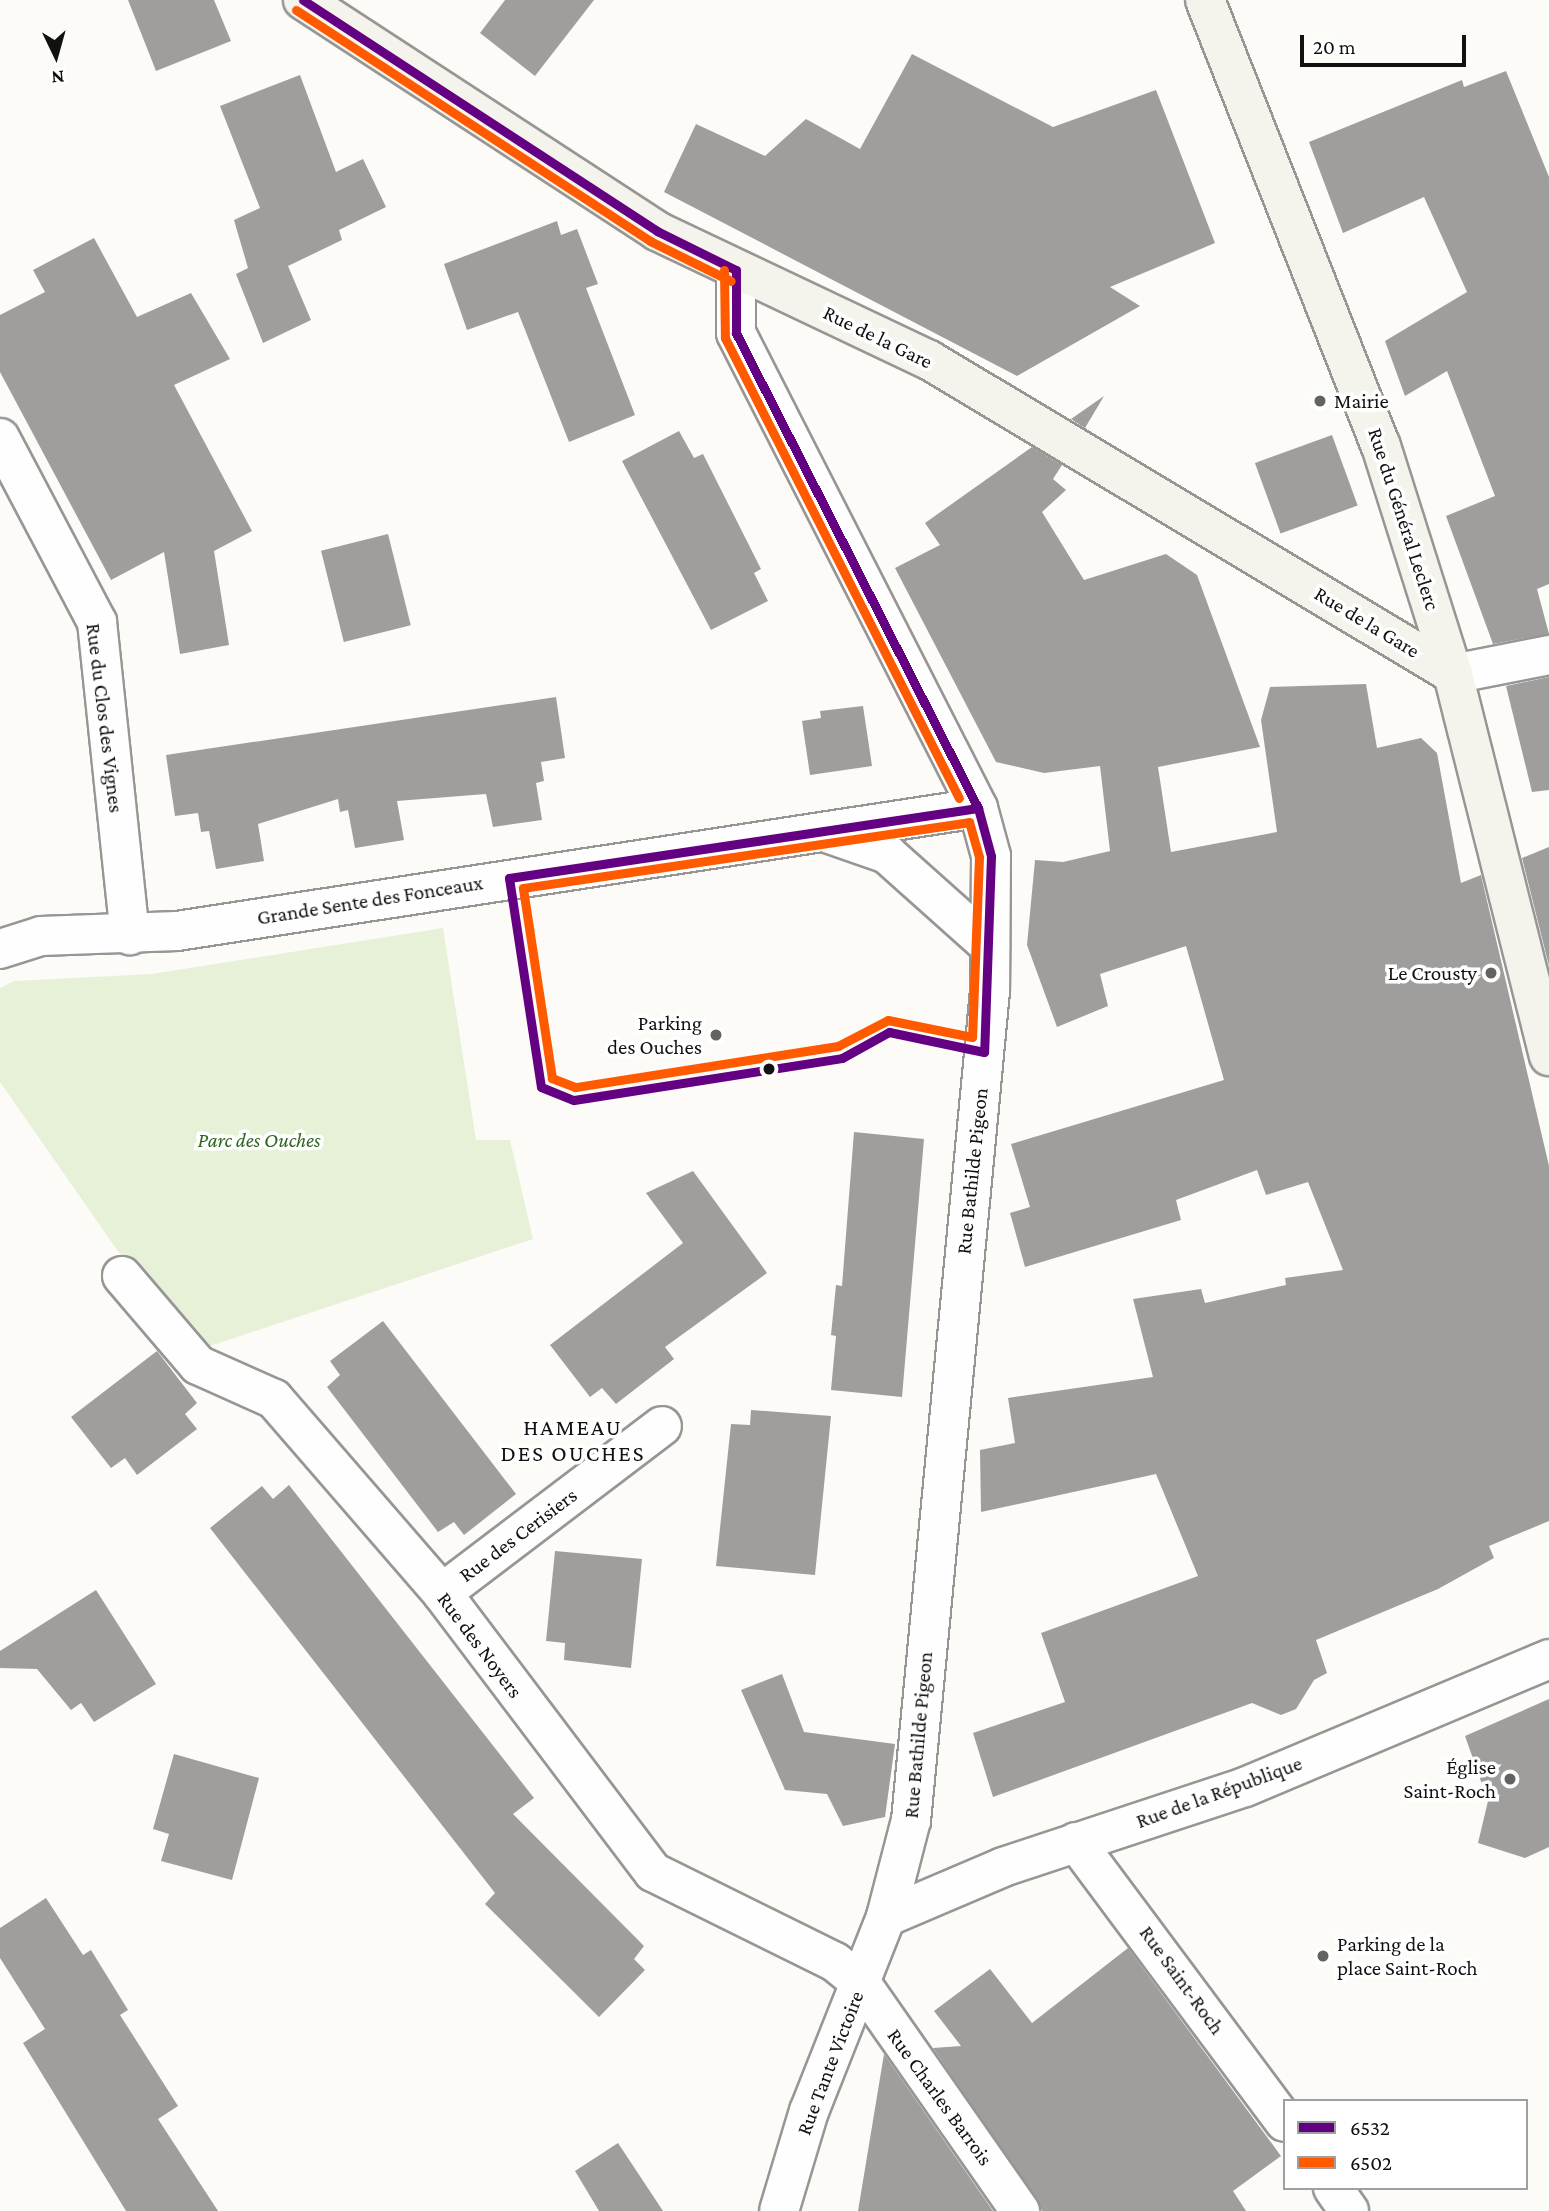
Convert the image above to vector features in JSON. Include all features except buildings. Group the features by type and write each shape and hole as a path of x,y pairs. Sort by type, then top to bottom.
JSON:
{"street":[{"name":"Rue de la Gare","path":"303,0 657,231 929,360 1454,674"},
{"name":"Rue du Général Leclerc","path":"1205,0 1381,446 1454,674 1549,1056"},
{"name":"Rue Bathilde Pigeon","path":"736,270 736,333 978,808 991,856 990,991 911,1820 886,1917"},
{"name":"Rue du Clos des Vignes","path":"0,439 97,622 130,935"},
{"path":"1454,674 1549,655"},
{"name":"Grande Sente des Fonceaux","path":"0,949 41,936 130,935 978,808"},
{"name":"Grande Sente des Fonceaux","path":"825,833 887,854 990,946"},
{"name":"Rue des Noyers","path":"122,1276 198,1365 274,1399 442,1593 653,1872 835,1962 861,1983"},
{"name":"Rue des Cerisiers","path":"442,1593 662,1426"},
{"name":"Rue de la République","path":"886,1917 1076,1842 1245,1787 1549,1659"},
{"name":"Rue Saint-Roch","path":"1076,1842 1283,2119"},
{"name":"Rue Tante Victoire","path":"779,2211 809,2111 886,1917"},
{"name":"Rue Charles Barrois","path":"861,1983 1020,2211"},
{"path":"1334,2190 1349,2211"}],"green space":[{"name":"Parc des Ouches","path":"443,928 476,1140 510,1140 533,1239 189,1353 0,1082 0,988 14,981 152,974"}],"transit line":[{"name":"6532","path":"303,0 657,231 736,270"},
{"name":"6502","path":"296,10 650,241 731,281"},
{"name":"6502","path":"724,270 725,338 959,798"},
{"name":"6532","path":"736,270 736,333 978,808 991,856 984,1052"},
{"name":"6532","path":"509,878 978,808"},
{"name":"6502","path":"969,822 979,857 972,1037 888,1020 838,1046 575,1087 552,1078 523,888 969,822"},
{"name":"6532","path":"509,878 541,1087 574,1100 842,1058 889,1032 984,1052"}],"place":[{"name":"Mairie","path":"1320,401"},
{"name":"Le Crousty","path":"1491,973"},
{"name":"Parking des Ouches","path":"716,1035"},
{"name":"Église Saint-Roch","path":"1510,1779"},
{"name":"Parking de la place Saint-Roch","path":"1323,1956"}],"district":[{"name":"HAMEAU DES OUCHES","path":"573,1440"}]}
